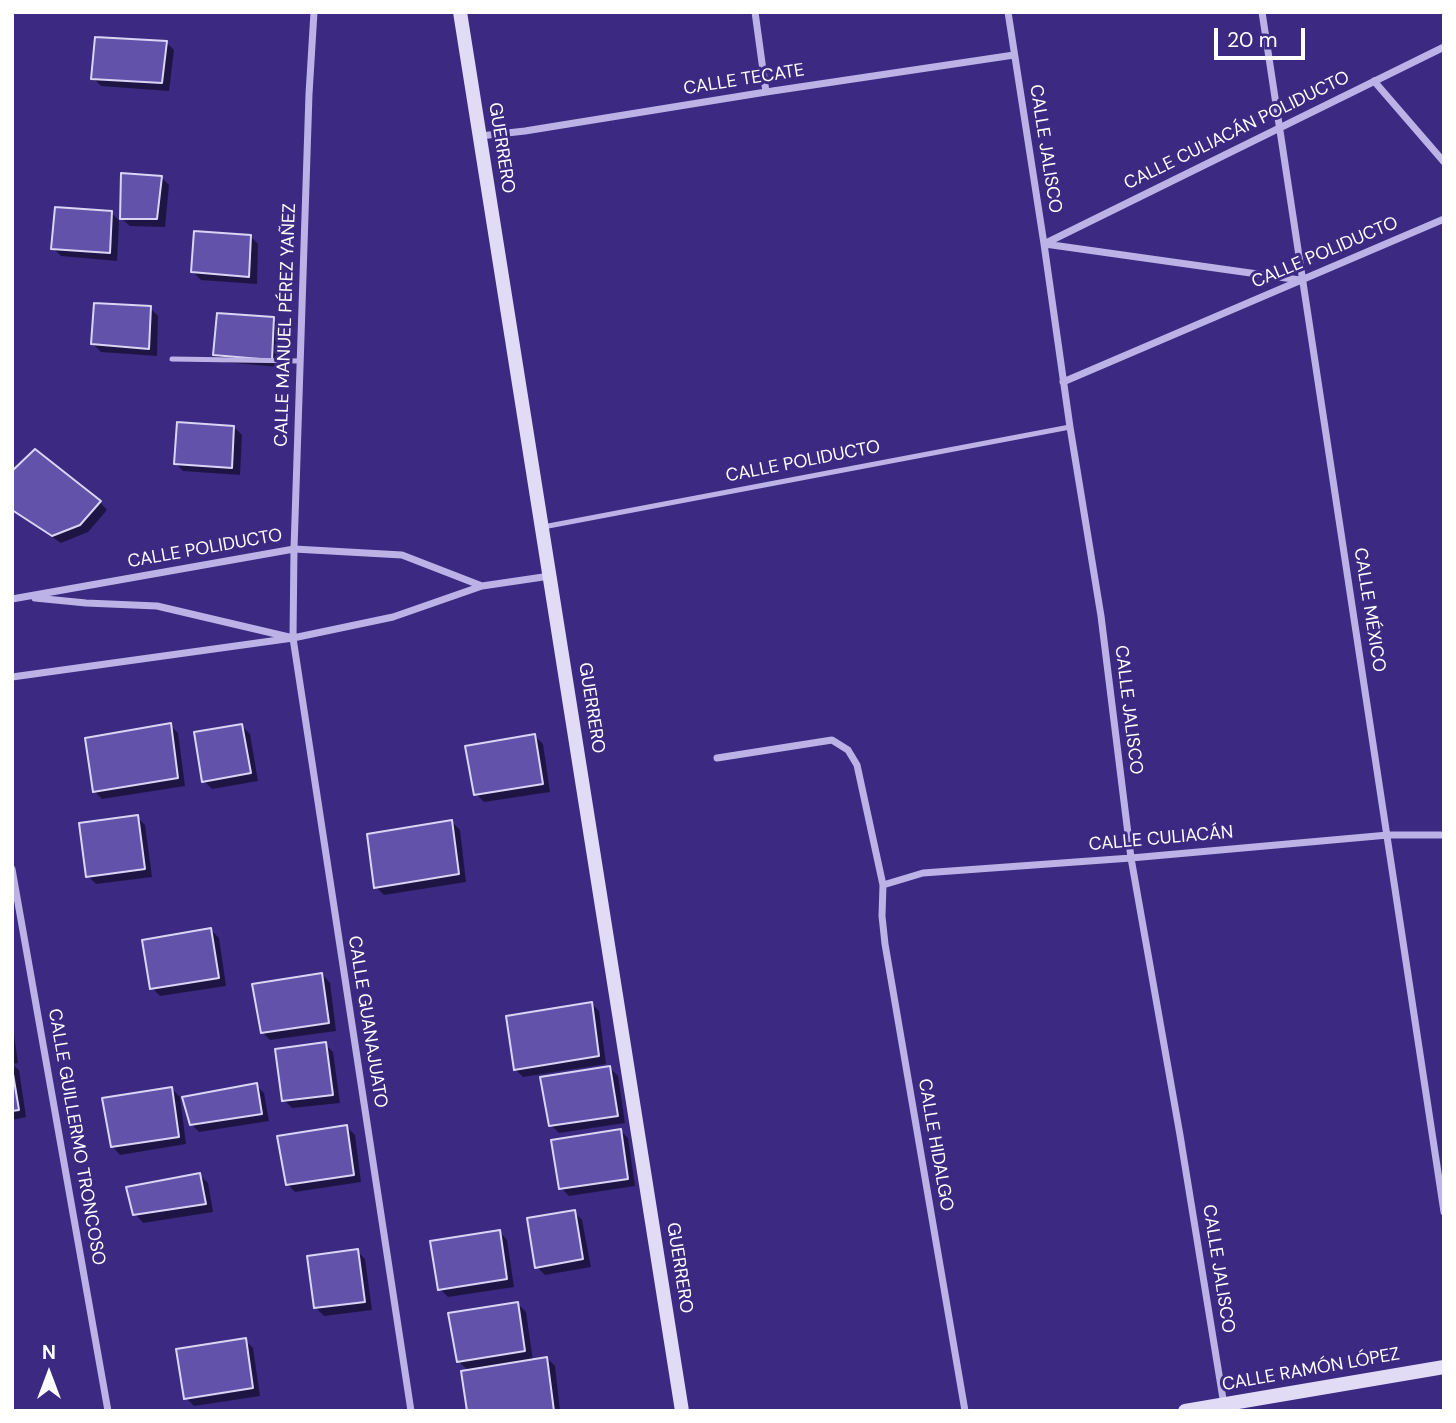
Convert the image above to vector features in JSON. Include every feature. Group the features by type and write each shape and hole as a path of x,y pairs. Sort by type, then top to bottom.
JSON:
{"main road":[{"name":"GUERRERO","path":"460,12 682,1411"},
{"name":"CALLE RAMÓN LÓPEZ","path":"1185,1411 1224,1408 1444,1367"}],"street":[{"name":"CALLE MANUEL PÉREZ YAÑEZ","path":"293,638 300,360 314,12"},
{"path":"755,12 766,92"},
{"name":"CALLE JALISCO","path":"1008,12 1101,616 1131,858 1180,1135 1224,1408"},
{"name":"CALLE MÉXICO","path":"1262,12 1444,1212"},
{"name":"CALLE CULIACÁN POLIDUCTO","path":"1044,244 1444,47"},
{"name":"CALLE TECATE","path":"480,136 1014,55"},
{"path":"1374,81 1444,162"},
{"name":"CALLE POLIDUCTO","path":"1063,382 1444,219"},
{"path":"1044,244 1302,280"},
{"name":"CALLE POLIDUCTO","path":"12,599 294,549 402,555 482,586"},
{"name":"CALLE POLIDUCTO","path":"12,677 293,638 393,617 482,586 550,576"},
{"path":"24,597 157,606 293,638"},
{"name":"CALLE GUANAJUATO","path":"293,638 411,1411"},
{"name":"CALLE HIDALGO","path":"717,758 832,740 848,750 857,765 883,885 885,944 965,1411"},
{"name":"CALLE CULIACÁN","path":"883,885 923,873 1388,835 1444,835"},
{"name":"CALLE GUILLERMO TRONCOSO","path":"12,869 108,1411"}],"lane":[{"path":"172,359 300,360"},
{"name":"CALLE POLIDUCTO","path":"542,527 1070,427"}],"building":[{"path":"95,37 167,41 162,83 91,79"},
{"path":"121,173 162,176 157,219 120,219"},
{"path":"55,207 112,211 110,253 51,249"},
{"path":"194,231 251,235 249,277 191,272"},
{"path":"94,303 151,306 149,349 91,344"},
{"path":"217,313 274,317 272,360 213,355"},
{"path":"177,422 234,426 232,468 174,464"},
{"path":"35,449 101,501 80,525 52,536 12,510 12,471"},
{"path":"171,723 178,778 93,792 85,738"},
{"path":"242,724 251,773 202,782 194,732"},
{"path":"535,734 543,784 474,795 465,746"},
{"path":"138,815 145,869 86,877 79,823"},
{"path":"452,820 459,874 374,888 367,834"},
{"path":"211,928 219,978 150,989 142,940"},
{"path":"322,973 329,1023 261,1033 252,984"},
{"path":"592,1002 599,1056 514,1070 506,1016"},
{"path":"326,1042 333,1095 282,1101 275,1049"},
{"path":"610,1066 618,1116 549,1126 540,1077"},
{"path":"12,1068 19,1110 12,1111"},
{"path":"257,1083 262,1114 190,1125 182,1097"},
{"path":"172,1087 179,1137 111,1147 102,1098"},
{"path":"347,1125 354,1175 286,1185 277,1136"},
{"path":"621,1129 628,1179 559,1189 551,1140"},
{"path":"200,1173 206,1204 133,1215 126,1187"},
{"path":"575,1210 583,1259 535,1268 527,1218"},
{"path":"500,1230 507,1279 438,1290 430,1241"},
{"path":"358,1249 365,1302 314,1308 307,1256"},
{"path":"518,1302 525,1351 457,1362 448,1313"},
{"path":"246,1338 253,1388 184,1399 176,1349"},
{"path":"547,1357 554,1411 467,1411 461,1371"}]}
